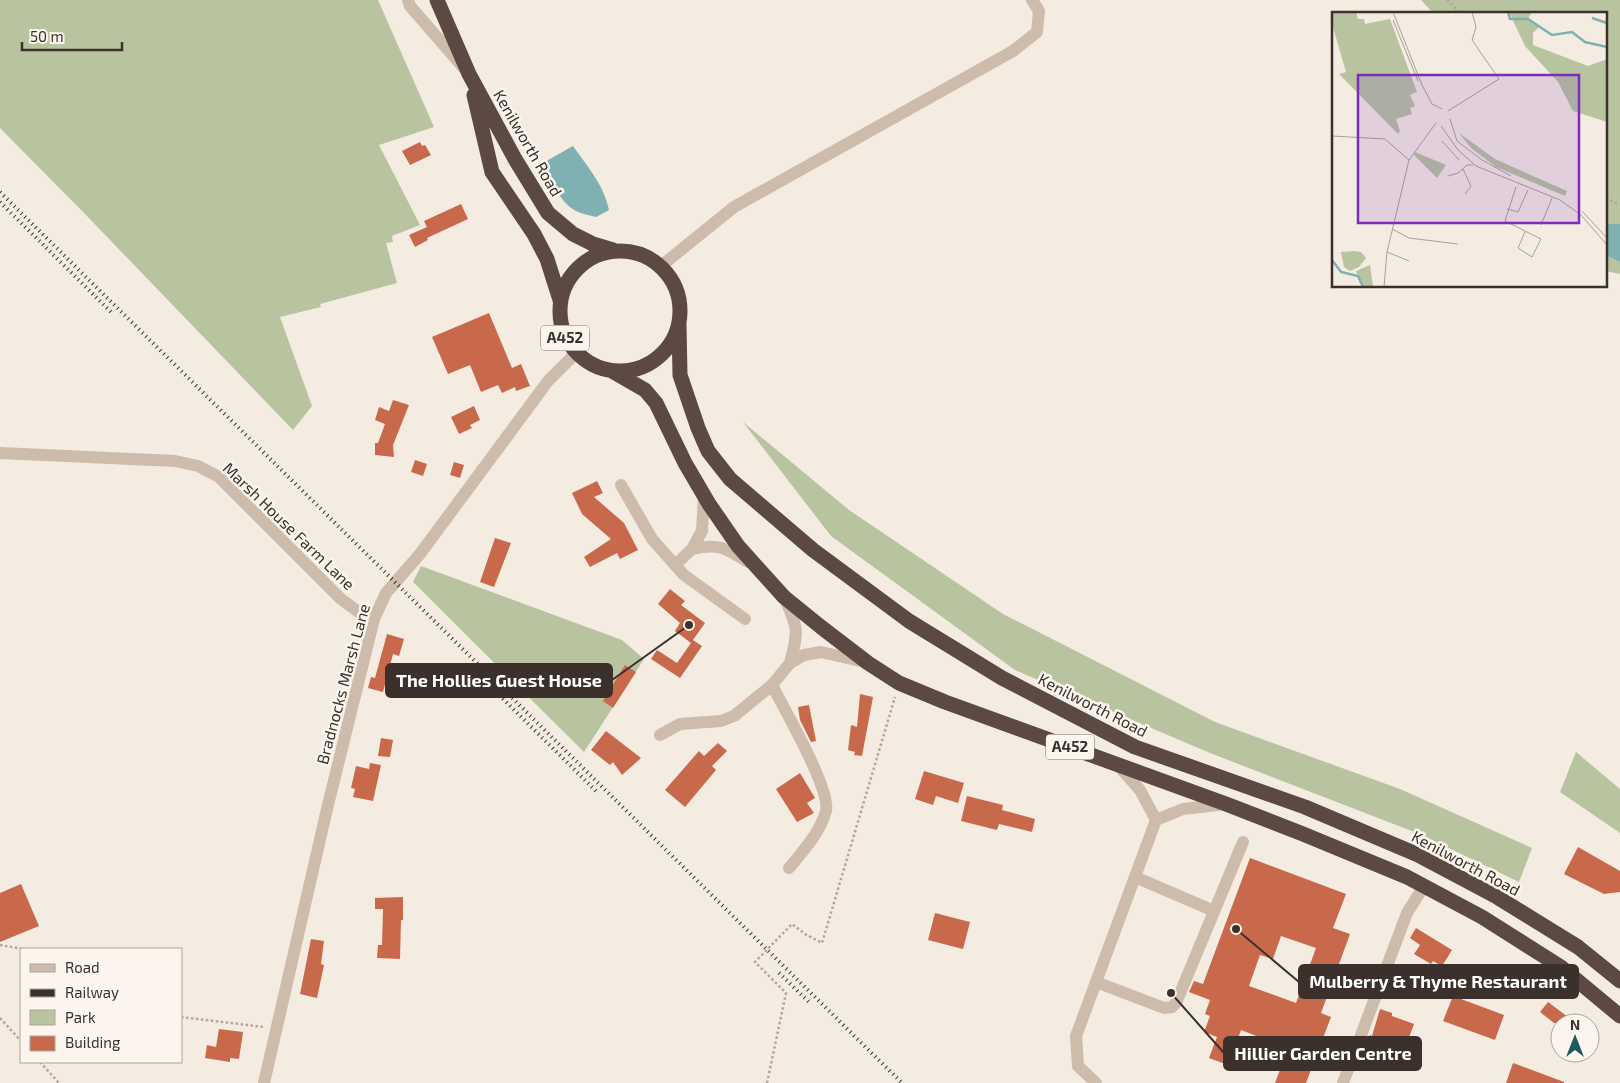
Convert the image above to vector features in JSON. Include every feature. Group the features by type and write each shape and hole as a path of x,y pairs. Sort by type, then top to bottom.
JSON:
{"highway":[{"name":"Kenilworth Road","path":"437,0 469,74 515,160 548,213 573,234 593,244 614,250"},
{"name":"Kenilworth Road","path":"469,74 492,172 534,234 547,258 560,300"},
{"name":"A452","path":"612,371 634,370 654,361 670,345 679,325 680,304 674,283 661,266 647,256 631,251 614,250 595,255 578,266 566,281 560,300 559,319 565,337 576,353 592,365 612,371 645,390 656,403 684,463 738,546 784,597 821,628 868,663 899,683 945,702 1226,804 1407,876 1482,917 1561,967 1620,1016"},
{"name":"Kenilworth Road","path":"679,325 680,375 708,451 730,479 812,550 908,620 1002,678 1134,747 1305,807 1416,854 1497,897 1578,947 1620,981"}],"street":[{"name":"Kenilworth Road","path":"408,0 410,6 469,74"},
{"path":"661,266 734,207 1013,52 1037,32 1039,11 1032,0"},
{"name":"Bradnocks Marsh Lane","path":"264,1083 327,810 374,619 386,593 420,554 548,381 576,353"},
{"name":"Marsh House Farm Lane","path":"0,453 175,461 198,466 219,477 341,599 360,613 374,619"},
{"path":"621,485 652,539 684,575 745,618"},
{"path":"675,565 692,549 702,531 704,496"},
{"path":"692,549 705,546 726,548 757,568"},
{"path":"784,597 796,625 796,640 790,663"},
{"path":"660,735 680,724 727,719 750,704 772,685 790,663 804,655 821,652 868,663"},
{"path":"772,685 823,787 826,809 814,837 789,868"},
{"path":"1116,763 1140,790 1156,820"},
{"path":"1096,1083 1078,1066 1076,1036 1156,820 1183,809 1226,804"},
{"path":"1096,982 1164,1008 1172,1007 1176,1003 1243,842"},
{"path":"1135,877 1214,911"},
{"path":"1343,1083 1408,913 1424,886"}],"path":[{"path":"1447,0 1459,12"},
{"path":"1608,199 1620,205"},
{"path":"767,1083 786,994 755,962 792,924 822,943 899,683"},
{"path":"0,945 20,948"},
{"path":"182,1017 276,1028"},
{"path":"0,1018 20,1040"},
{"path":"41,1063 59,1083"}],"green space":[{"path":"0,0 378,0 434,127 379,145 420,225 392,236 393,242 386,243 397,283 320,304 321,307 280,317 312,406 293,430 0,128"},
{"path":"1421,0 1620,0 1620,274 1608,271 1608,12 1432,12"},
{"path":"743,422 849,510 1003,614 1215,722 1400,789 1532,848 1519,882 1422,835 1210,753 1015,670 831,536"},
{"path":"421,566 622,640 644,659 584,752 413,582"},
{"path":"1576,752 1620,789 1620,833 1560,792"}],"water":[{"path":"573,146 594,176 607,201 609,210 596,217 576,211 560,197 543,163"},
{"path":"1608,224 1620,224 1620,262 1608,256"}],"building":[{"path":"420,142 422,146 425,145 431,155 410,165 402,151"},
{"path":"461,204 468,219 427,238 428,240 415,247 409,235 427,227 424,221"},
{"path":"489,313 512,368 521,364 530,386 516,391 515,387 502,393 498,385 481,392 470,365 448,374 432,337"},
{"path":"393,400 409,405 393,445 394,457 375,455 375,443 378,443 385,424 375,420 379,407 389,411"},
{"path":"474,406 480,420 470,425 472,428 459,434 451,417"},
{"path":"415,460 427,464 423,476 411,472"},
{"path":"454,462 464,465 460,478 450,475"},
{"path":"597,481 603,493 594,497 624,523 638,550 620,559 617,553 590,567 584,557 611,539 582,514 572,493"},
{"path":"495,538 511,543 494,587 480,582"},
{"path":"670,589 685,601 681,605 705,623 693,640 702,646 680,678 651,659 657,650 677,663 691,643 675,631 680,623 658,604"},
{"path":"387,634 404,639 399,656 393,654 383,692 368,688 371,677 375,678"},
{"path":"625,665 636,672 613,708 603,701"},
{"path":"860,694 873,697 862,756 854,755 855,752 848,750 851,725 857,727"},
{"path":"809,705 816,741 811,742 800,720 798,707"},
{"path":"606,731 641,758 622,775 613,762 610,765 591,750"},
{"path":"381,738 393,740 390,757 378,756"},
{"path":"718,743 727,751 712,766 716,770 685,807 665,790 699,751 704,756"},
{"path":"370,763 381,765 373,801 353,797 355,789 351,788 356,766 369,769"},
{"path":"924,771 964,783 958,803 936,796 933,805 915,799"},
{"path":"800,773 815,798 807,803 814,813 797,822 776,789"},
{"path":"967,796 1003,805 1002,810 1035,819 1032,832 999,824 997,830 961,821"},
{"path":"1578,847 1620,871 1620,892 1604,894 1564,874"},
{"path":"1250,858 1346,894 1333,928 1350,934 1321,1013 1331,1017 1306,1083 1275,1083 1284,1059 1263,1051 1267,1040 1241,1030 1228,1065 1209,1058 1217,1037 1204,1032 1210,1016 1205,1014 1210,1000 1189,992 1194,981 1203,984","holes":["1281,936 1316,948 1296,1003 1249,986 1260,955 1273,959"]},
{"path":"21,884 39,926 0,942 0,893"},
{"path":"403,897 400,959 377,958 378,945 382,945 383,909 375,909 375,898"},
{"path":"935,913 970,922 963,949 928,940"},
{"path":"1416,928 1452,950 1442,966 1433,961 1431,964 1414,954 1420,945 1410,938"},
{"path":"311,939 324,941 321,964 324,965 317,998 300,994"},
{"path":"1453,996 1504,1015 1495,1040 1443,1021"},
{"path":"1548,1002 1563,1013 1550,1013 1550,1020 1540,1012"},
{"path":"1380,1009 1392,1013 1392,1016 1414,1024 1399,1064 1364,1051 1370,1035 1372,1036"},
{"path":"219,1029 243,1032 239,1059 230,1058 230,1062 205,1058 207,1045 216,1047"},
{"path":"1513,1063 1564,1082 1564,1083 1506,1083"}],"railway":[{"path":"0,192 902,1083"},
{"path":"0,202 113,314"},
{"path":"485,681 597,792"},
{"path":"779,973 810,1003"}],"place":[{"name":"The Hollies Guest House","path":"689,625"},
{"name":"Mulberry & Thyme Restaurant","path":"1236,929"},
{"name":"Hillier Garden Centre","path":"1171,993"}]}
